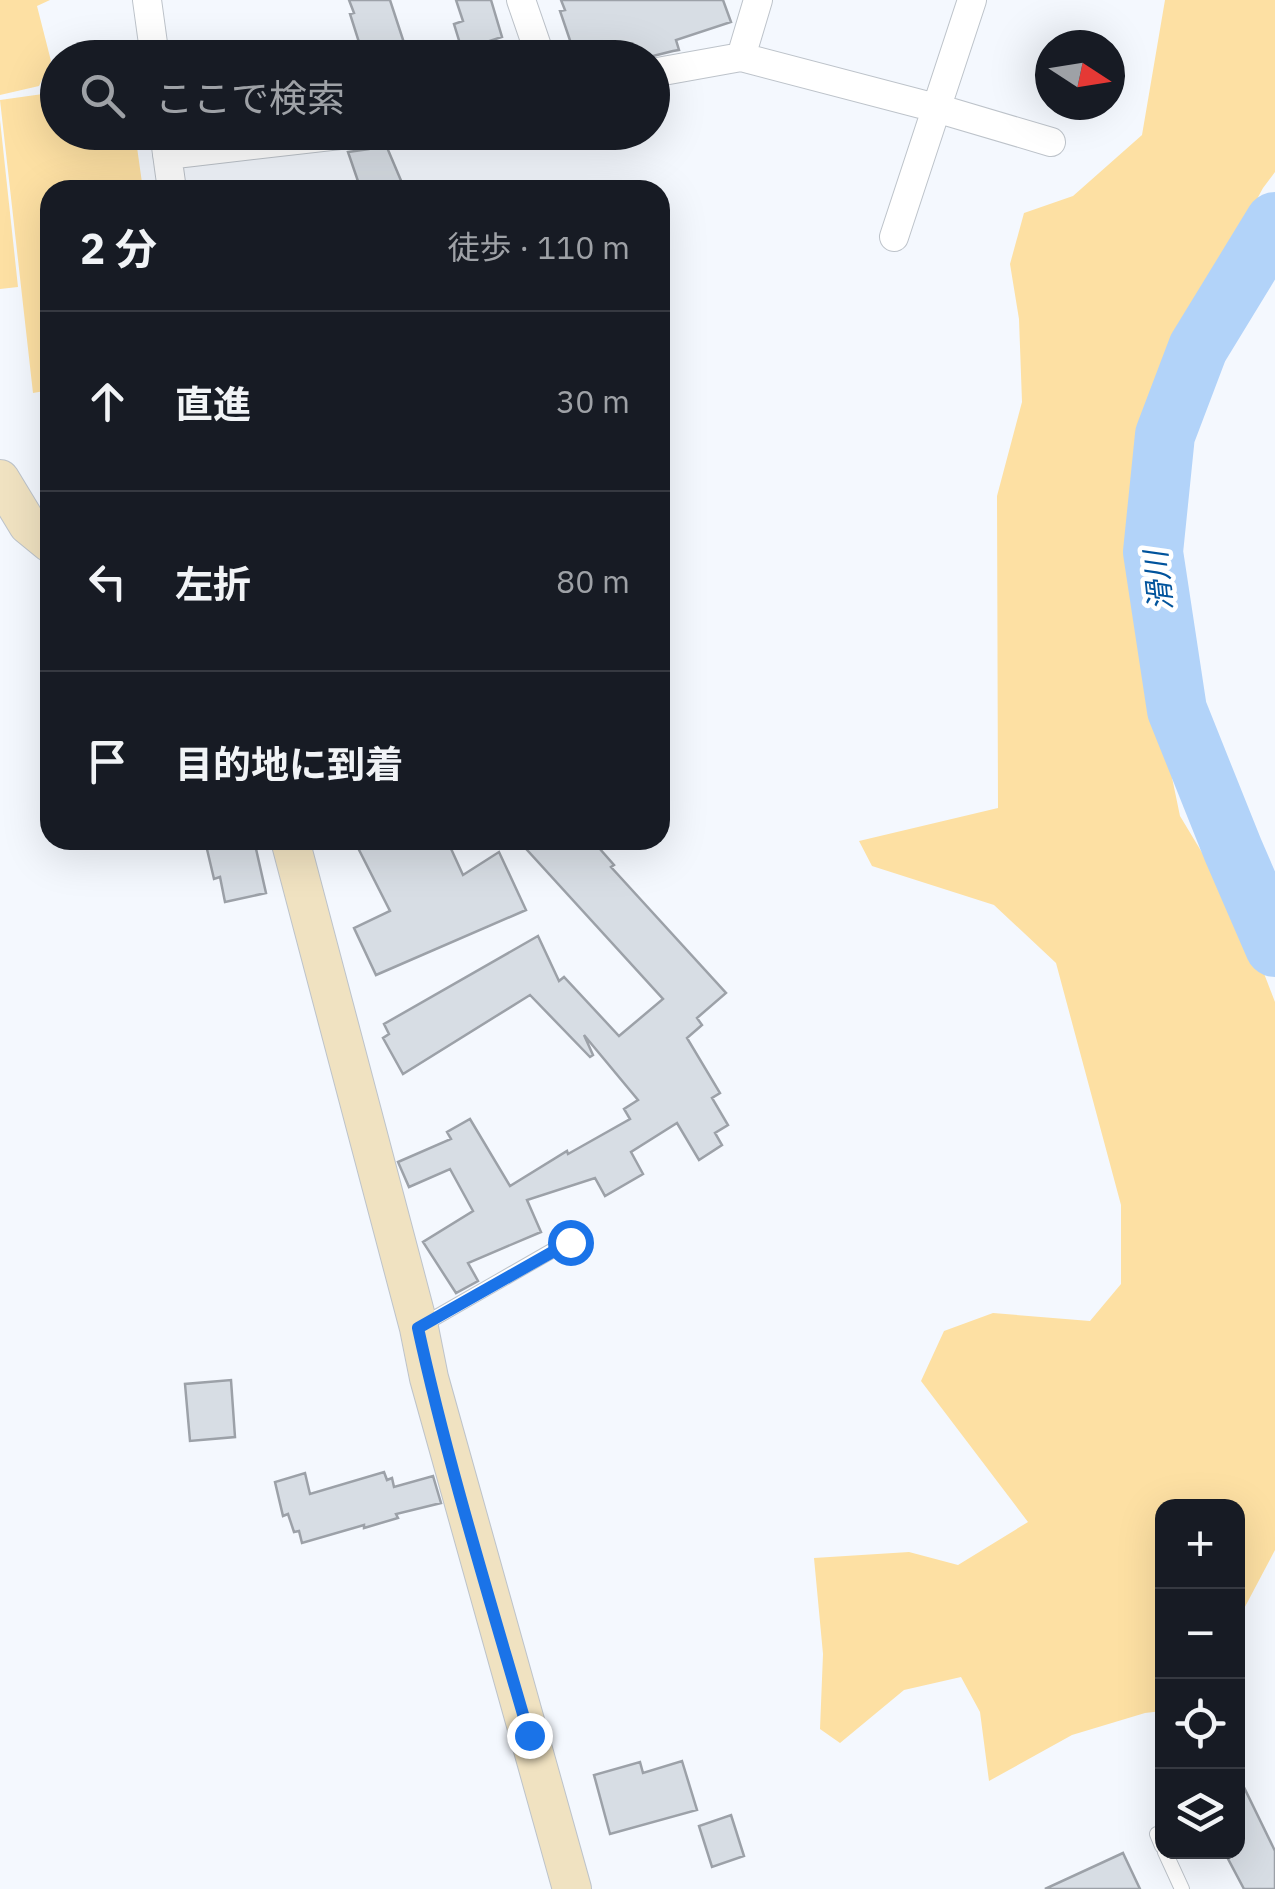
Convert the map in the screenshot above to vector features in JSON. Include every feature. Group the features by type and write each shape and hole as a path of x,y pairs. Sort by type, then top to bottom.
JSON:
{"street":[{"path":"148,0 153,40"},
{"path":"521,0 535,40"},
{"path":"741,57 758,0"},
{"path":"894,236 972,0"},
{"path":"670,70 741,57 1051,142"},
{"path":"166,150 170,180"},
{"path":"0,479 28,525 40,535"},
{"path":"293,850 429,1378 572,1889"}],"lane":[{"path":"418,1328 570,1242"},
{"path":"1168,1859 1182,1889"}],"shaded area":[{"path":"0,0 50,0 37,6 46,40 40,40 39,86 0,95"},
{"path":"1165,0 1275,0 1275,172 1148,400 1136,604 1180,816 1245,924 1275,1002 1275,1550 1245,1607 1245,1499 1155,1499 1155,1712 1072,1735 989,1781 980,1712 961,1677 904,1690 840,1743 820,1729 823,1654 814,1558 909,1552 958,1565 1028,1522 921,1381 944,1331 993,1313 1090,1321 1121,1284 1121,1205 1056,963 994,905 872,866 859,841 998,808 997,496 1022,402 1019,319 1010,264 1024,213 1073,196 1142,135"},
{"path":"40,94 40,150 137,150 142,180 40,180 40,392 33,393 0,100"},
{"path":"0,120 18,287 0,289"}],"building":[{"path":"349,0 390,0 403,40 358,40 350,14 354,13"},
{"path":"456,0 491,0 502,37 459,40 454,24 463,21"},
{"path":"561,0 723,0 731,22 676,40 679,50 670,52 670,40 570,40 560,11 565,10"},
{"path":"388,150 401,180 358,180 348,152"},
{"path":"207,850 256,850 266,893 225,902 220,877 214,879"},
{"path":"359,850 452,850 463,875 499,852 526,910 376,975 354,928 390,911"},
{"path":"527,850 601,850 614,865 611,867 726,993 697,1018 702,1025 687,1038 720,1093 712,1098 728,1125 715,1133 722,1145 699,1160 677,1123 631,1152 643,1174 605,1196 595,1178 527,1200 541,1232 468,1263 478,1281 456,1293 423,1242 473,1211 450,1169 409,1187 398,1162 451,1139 447,1132 470,1119 510,1186 630,1119 624,1109 638,1100 584,1035 593,1055 590,1057 530,995 403,1074 383,1038 389,1034 384,1024 538,936 559,981 564,977 619,1036 663,999"},
{"path":"231,1380 235,1437 190,1441 185,1384"},
{"path":"384,1472 387,1480 392,1478 394,1487 433,1476 441,1503 302,1543 288,1514 283,1516 275,1482 305,1473 310,1494"},
{"path":"682,1761 697,1810 610,1834 594,1775 640,1762 643,1773"},
{"path":"1245,1789 1275,1851 1275,1889 1244,1889 1228,1859 1245,1859"},
{"path":"731,1815 744,1856 712,1867 699,1826"},
{"path":"1123,1853 1140,1889 1045,1889"}],"waterway":[{"name":"滑川","path":"1275,222 1198,348 1165,435 1153,552 1177,710 1275,947"}],"route":[{"path":"529,1735 477,1556 418,1328 570,1242"}]}
